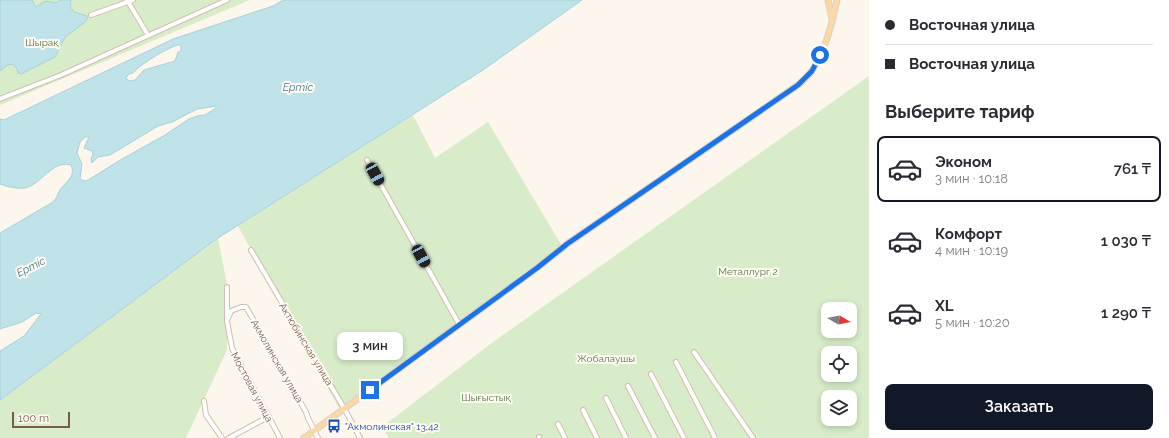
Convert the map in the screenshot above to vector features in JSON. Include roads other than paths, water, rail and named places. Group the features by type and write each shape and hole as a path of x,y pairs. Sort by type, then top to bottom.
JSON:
{"main road":[{"path":"828,0 833,20"},
{"path":"304,438 344,408 401,369 567,244 798,85 812,71 816,64 833,20 837,0"},
{"path":"836,7 841,0"}],"street":[{"path":"91,14 133,0"},
{"path":"0,98 61,75 227,0"},
{"path":"127,1 148,35"},
{"path":"367,160 459,324"},
{"name":"Актюбинская улица","path":"251,250 344,408 360,438"},
{"name":"Мостовая улица","path":"227,287 227,321 232,348 280,438"},
{"name":"Акмолинская улица","path":"227,321 231,311 241,307 246,307 306,412 318,438"},
{"path":"694,352 753,438"},
{"path":"676,362 715,438"},
{"path":"651,374 684,438"},
{"path":"628,386 655,438"},
{"path":"606,398 626,438"},
{"path":"204,401 206,415 222,438"},
{"path":"583,410 598,438"},
{"path":"229,438 268,417"},
{"path":"558,424 565,438"}],"water":[{"path":"0,0 32,0 36,7 44,2 56,3 60,0 71,0 70,6 74,12 87,16 87,19 65,37 55,57 21,74 18,73 13,64 8,65 0,71"},
{"name":"Ертіс","path":"283,0 582,0 483,70 218,238 0,400 0,351 24,336 41,314 36,313 22,322 0,329 0,233 53,202 60,190 70,179 72,169 71,165 64,164 58,166 31,186 25,188 12,188 0,184 0,119 4,120 173,39 273,6","holes":["178,45 181,45 181,51 178,52 175,61 144,70 135,80 129,81 126,78 129,74 133,73 154,57","216,106 216,108 205,115 189,119 165,135 88,180 84,181 80,179 82,164 77,153 80,142 85,137 89,137 84,148 92,151 92,163 98,157 110,155 158,126 172,122 197,109"]}],"place":[{"name":"\"Акмолинская\" 13,42","path":"334,426"}],"park label":[{"name":"Шырақ","path":"42,42"},
{"name":"Металлург 2","path":"748,271"},
{"name":"Жобалаушы","path":"606,358"},
{"name":"Шығыстық","path":"486,397"}]}
